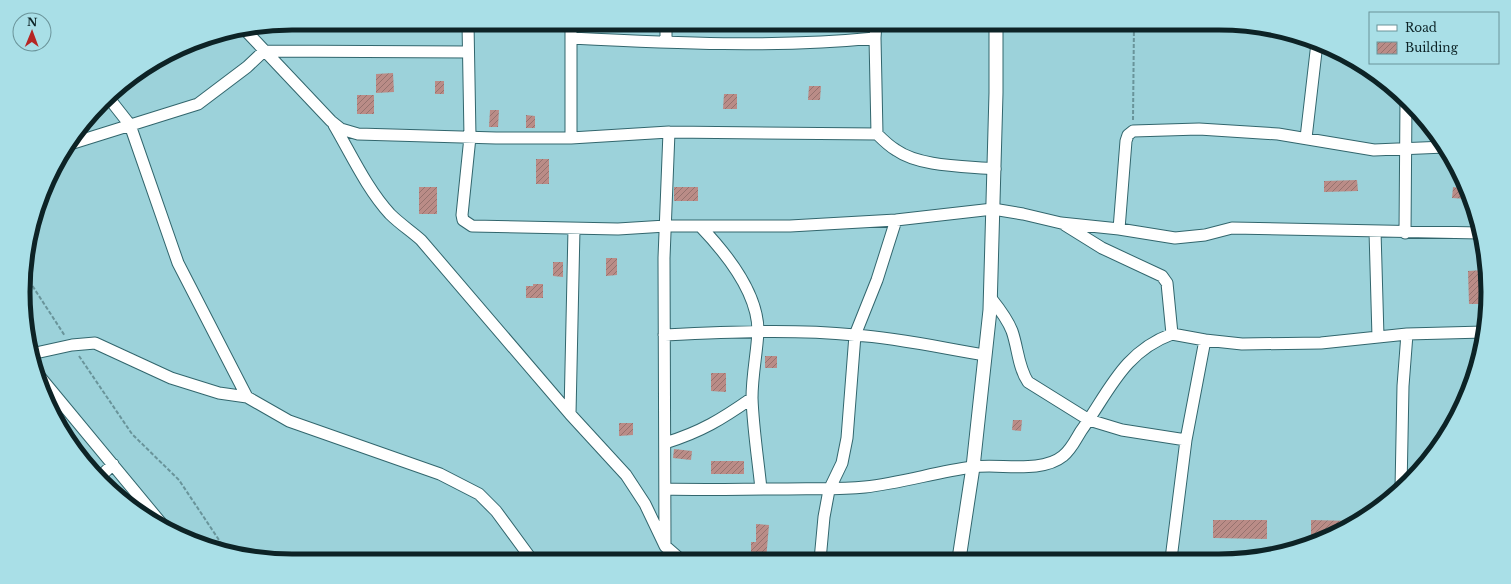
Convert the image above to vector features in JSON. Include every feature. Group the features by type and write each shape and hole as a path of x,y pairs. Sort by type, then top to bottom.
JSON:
{"street":[{"path":"468,30 470,138 462,215 463,220 472,226 618,230 666,226 790,226 896,220 993,209 1061,223 1119,229 1175,238 1205,235 1232,228 1406,233 1474,233"},
{"path":"571,30 571,138"},
{"path":"666,30 666,42"},
{"path":"876,30 877,134"},
{"path":"960,554 973,467 990,297 995,169 996,30"},
{"path":"248,34 331,121 341,129 358,134 470,138 571,138 669,132 877,134 896,151 912,158 925,161 995,169"},
{"path":"571,38 666,42 798,44 875,38"},
{"path":"1306,138 1316,49"},
{"path":"77,142 198,104 247,67 264,51 468,52"},
{"path":"112,102 130,125 178,263 246,397"},
{"path":"1406,109 1404,148 1406,233"},
{"path":"331,121 369,185 389,213 421,240 570,414 626,475 645,504 665,546 674,554"},
{"path":"1119,229 1126,141 1128,135 1133,130 1199,129 1278,134 1374,150 1438,148"},
{"path":"665,546 664,258 669,132"},
{"path":"821,554 824,517 829,490 842,463 847,438 855,335 877,280 896,220"},
{"path":"1061,223 1102,248 1162,276 1167,283 1172,334"},
{"path":"700,226 718,244 737,270 755,310 758,330 752,398 761,490"},
{"path":"570,414 574,229"},
{"path":"1374,231 1378,337"},
{"path":"990,297 1004,315 1012,330 1023,375 1028,382 1089,420 1122,430 1186,440"},
{"path":"664,335 758,330 855,335 890,339 985,355"},
{"path":"665,489 829,490 865,487 911,480 973,467 1040,466 1053,463 1065,455 1089,420 1106,391 1121,371 1145,347 1156,340 1172,334 1205,340 1242,344 1321,343 1407,334 1478,332"},
{"path":"1404,477 1403,386 1407,334"},
{"path":"1172,554 1186,440 1205,340"},
{"path":"37,353 72,345 95,343 171,378 219,393 246,397 289,421 440,474 479,494 496,511 528,554"},
{"path":"665,442 687,436 719,421 752,398"},
{"path":"53,400 113,464 155,515"},
{"path":"104,474 113,464"}],"path":[{"path":"1133,130 1134,30"},
{"path":"31,283 132,434 179,480 222,544"}],"building":[{"path":"393,73 394,92 376,93 376,74"},
{"path":"435,81 444,81 444,94 435,94"},
{"path":"809,86 821,86 820,100 808,100"},
{"path":"724,94 737,94 737,109 723,109"},
{"path":"357,95 374,95 374,114 357,114"},
{"path":"490,110 499,110 498,127 489,127"},
{"path":"526,115 535,116 535,128 526,128"},
{"path":"536,159 549,159 549,184 536,184"},
{"path":"1357,180 1358,191 1324,192 1324,181"},
{"path":"419,187 437,187 437,214 419,214"},
{"path":"674,187 698,187 698,201 674,201"},
{"path":"1453,187 1459,188 1464,199 1452,198"},
{"path":"606,258 617,258 617,275 606,276"},
{"path":"553,262 563,262 563,277 553,276"},
{"path":"1480,270 1480,304 1469,304 1468,271"},
{"path":"533,284 543,284 543,298 526,298 526,286 533,286"},
{"path":"765,356 777,356 777,368 765,368"},
{"path":"711,373 726,373 726,392 711,391"},
{"path":"1013,420 1022,420 1021,431 1012,430"},
{"path":"619,423 633,423 633,435 619,436"},
{"path":"674,449 692,451 691,460 673,458"},
{"path":"711,461 744,461 744,474 711,474"},
{"path":"1213,520 1267,520 1267,539 1213,538"},
{"path":"1311,520 1347,521 1335,527 1311,537"},
{"path":"756,524 769,525 767,554 751,554 751,542 756,542"}]}
